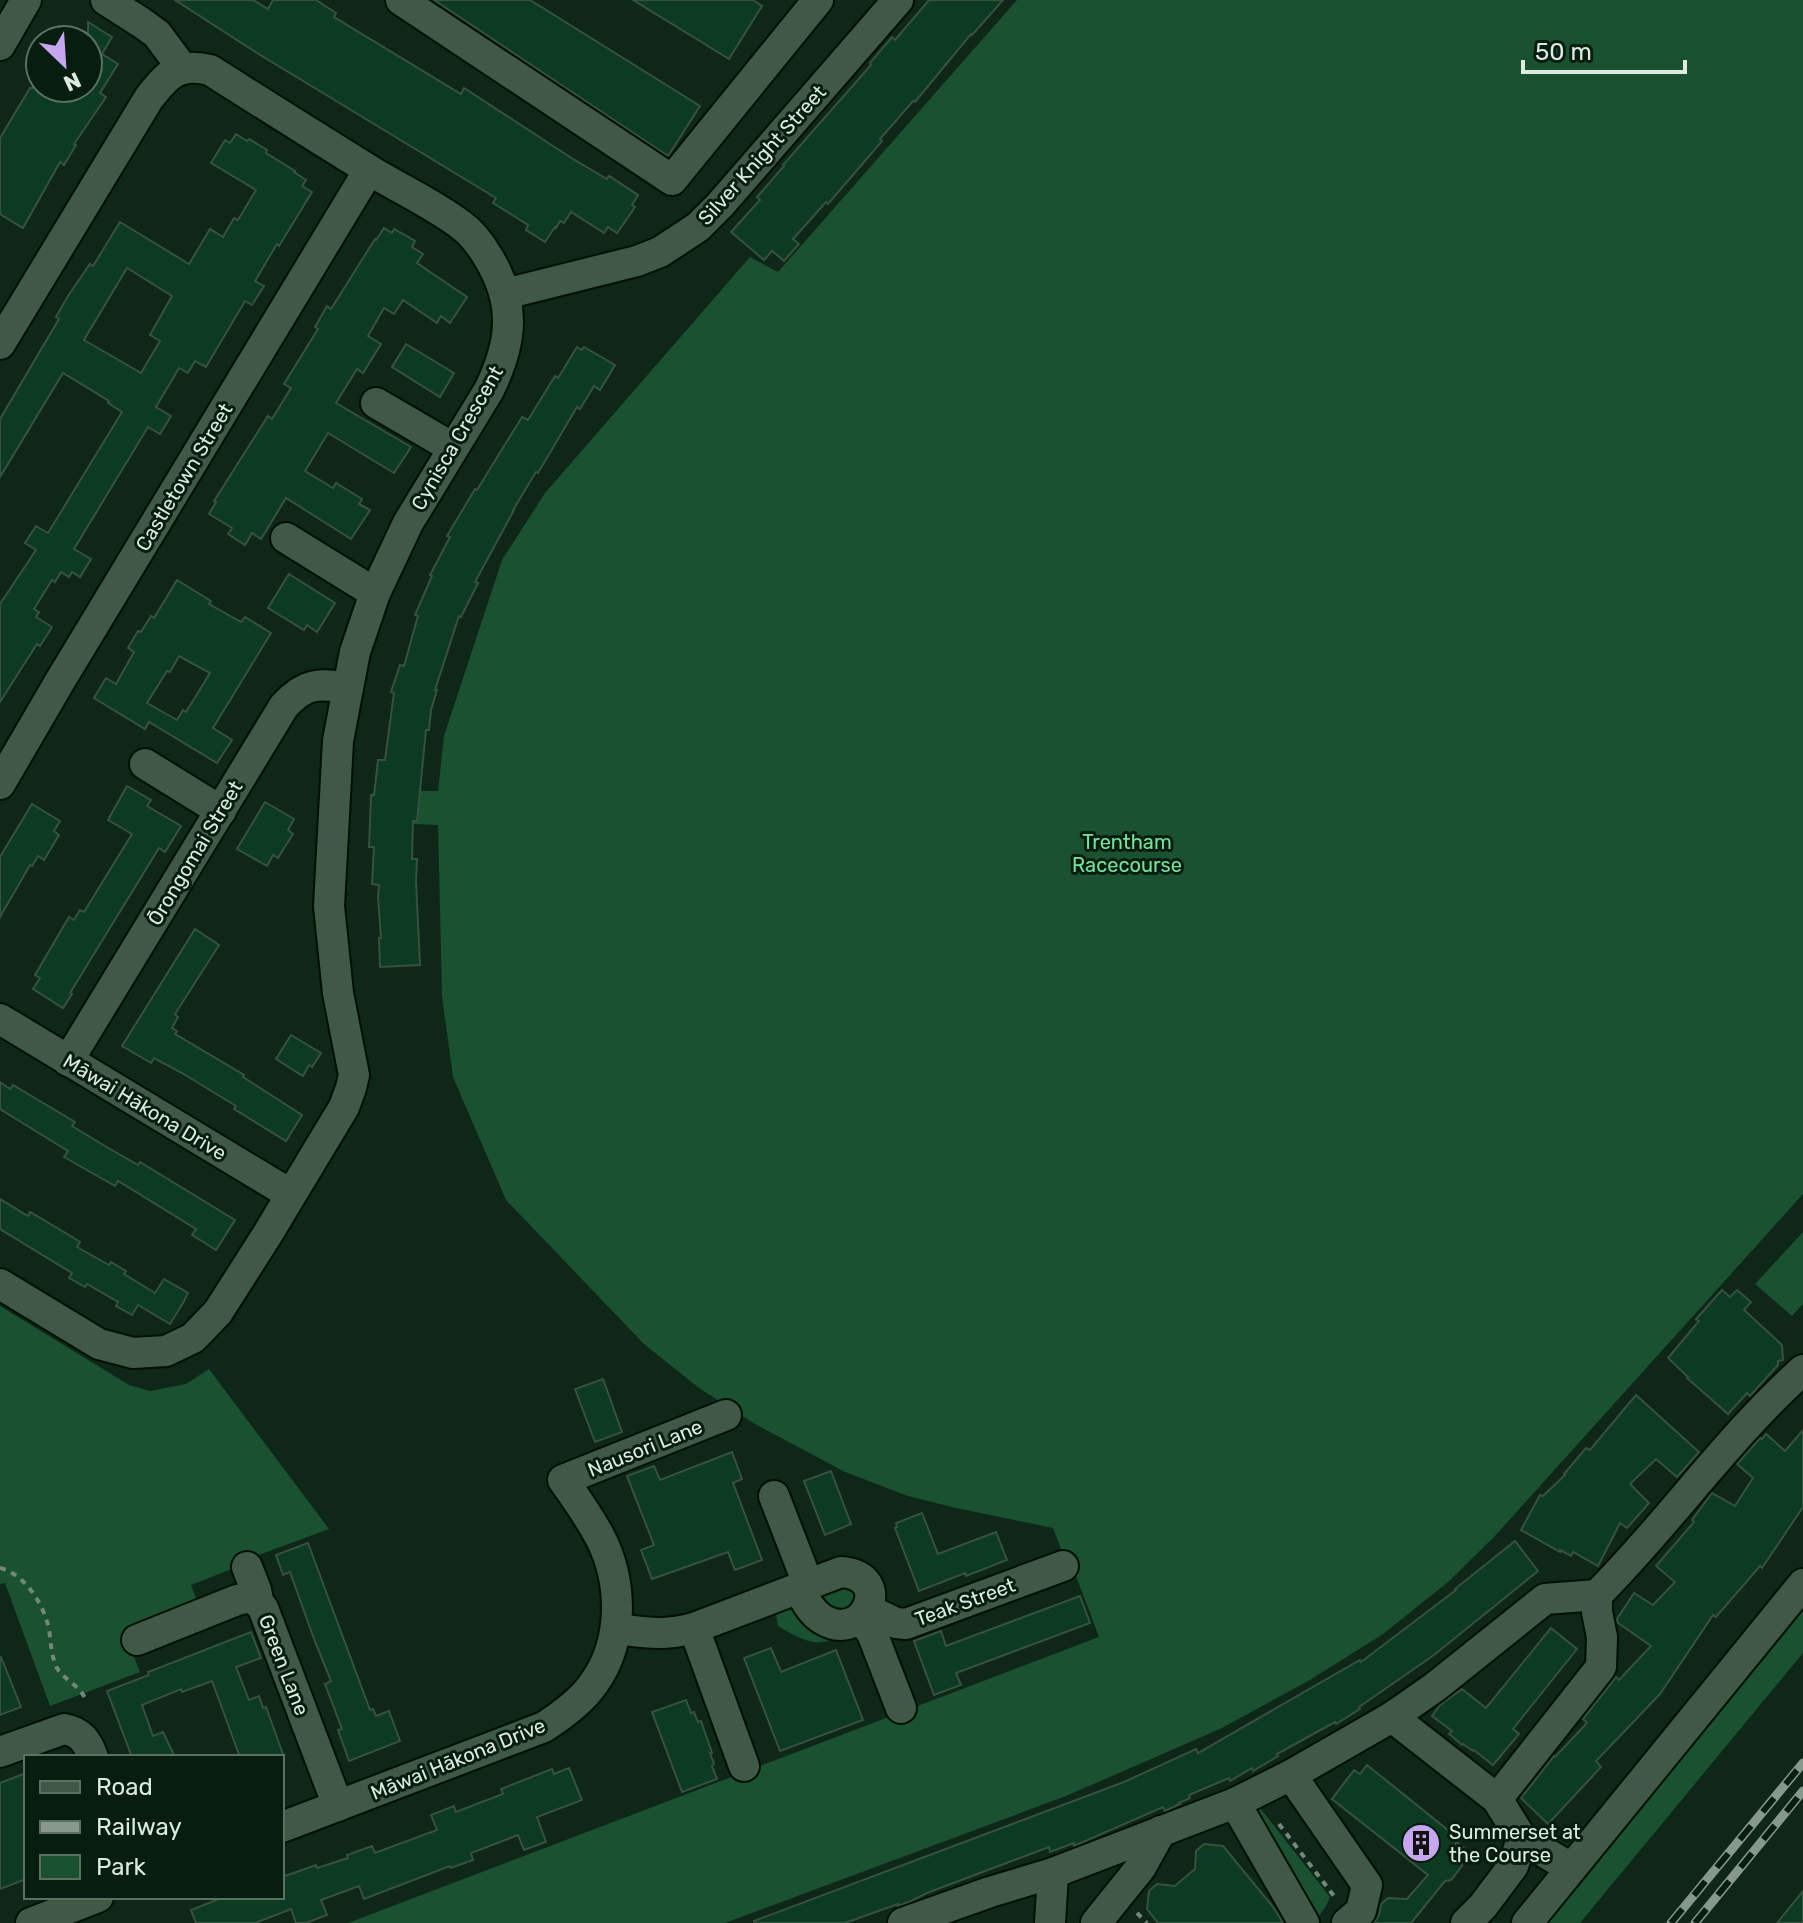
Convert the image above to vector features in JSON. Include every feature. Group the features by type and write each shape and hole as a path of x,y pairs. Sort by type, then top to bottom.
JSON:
{"street":[{"path":"0,45 26,0"},
{"path":"0,344 149,98 166,76 183,69 157,34 106,0"},
{"path":"401,0 672,180 818,0"},
{"name":"Silver Knight Street","path":"505,294 637,261 660,252 698,227 898,0"},
{"name":"Cynisca Crescent","path":"0,1284 99,1344 133,1353 166,1351 193,1338 218,1312 344,1107 354,1075 338,993 329,906 338,741 355,652 375,593 408,523 500,369 509,328 509,313 498,274 485,252 462,225 210,70 196,67 183,69"},
{"name":"Castletown Street","path":"0,784 9,746 369,170"},
{"path":"376,403 453,448"},
{"path":"286,538 375,593"},
{"name":"Ōrongomai Street","path":"68,1061 284,706 305,688 316,685 348,688"},
{"path":"145,764 221,811"},
{"name":"Māwai Hākona Drive","path":"0,1019 290,1194"},
{"path":"903,1923 1053,1873 1235,1803 1392,1717 1435,1687 1545,1599 1597,1595 1726,1447 1803,1370"},
{"name":"Nausori Lane","path":"563,1480 726,1415"},
{"name":"Māwai Hākona Drive","path":"284,1826 544,1727 562,1715 594,1684 617,1629 617,1597 601,1538 563,1480"},
{"name":"Teak Street","path":"774,1496 808,1605 823,1619 835,1624 845,1624 864,1613 906,1624 1044,1564"},
{"path":"247,1567 258,1600"},
{"path":"617,1629 672,1634 841,1572 856,1575 869,1589 870,1603 864,1613 901,1708"},
{"path":"1527,1923 1803,1584"},
{"path":"1497,1799 1601,1667 1602,1637 1597,1595"},
{"name":"Green Lane","path":"137,1640 237,1600 248,1597 258,1600 338,1806"},
{"path":"694,1628 744,1766"},
{"path":"1392,1717 1497,1799 1522,1839 1571,1868"},
{"path":"0,1752 64,1729 83,1736 92,1755"},
{"path":"1291,1775 1367,1885 1361,1911 1342,1912"},
{"path":"1235,1803 1304,1923"},
{"path":"1096,1923 1141,1867 1161,1831"},
{"path":"1466,1923 1513,1866 1522,1839"},
{"path":"1050,1923 1053,1873"},
{"path":"31,1923 93,1899"}],"path":[{"path":"0,1568 25,1582 49,1630 57,1670 81,1690 85,1698"},
{"path":"1272,1816 1342,1912"}],"green space":[{"name":"Trentham Racecourse","path":"1017,0 1803,0 1803,1194 1494,1537 1448,1582 1383,1634 1310,1680 1220,1729 1066,1796 725,1923 348,1923 1099,1637 1076,1576 1064,1557 1053,1528 908,1496 845,1472 755,1424 699,1388 644,1344 506,1200 453,1077 442,996 438,825 411,824 412,791 438,791 444,736 502,560 545,493 750,257 778,272"},
{"path":"1803,1232 1803,1304 1792,1316 1755,1284"},
{"path":"0,1306 129,1385 150,1391 186,1384 209,1369 329,1529 256,1556 257,1559 191,1585 199,1606 125,1634 140,1672 50,1706 5,1583 0,1584"},
{"path":"855,1584 857,1605 833,1614 821,1597 822,1593"},
{"path":"1803,1600 1803,1653 1580,1923 1534,1923"},
{"path":"784,1607 816,1631 846,1633 824,1642 799,1637 778,1626 775,1609"},
{"path":"1260,1808 1330,1897 1314,1923 1256,1810"}],"building":[{"path":"175,0 253,0 268,9 273,0 316,0 336,13 334,17 461,94 464,88 573,159 607,179 609,176 638,195 632,205 635,207 617,233 608,227 604,233 571,212 564,223 560,221 545,242 526,230 528,225 493,203 496,198"},
{"path":"434,0 530,0 700,106 668,156"},
{"path":"633,0 753,0 762,6 729,59"},
{"path":"929,0 1003,0 880,139 882,141 828,204 826,202 793,239 799,244 784,261 772,251 764,260 731,232 760,200 757,197 783,165 892,37 895,40"},
{"path":"104,32 112,37 104,51"},
{"path":"104,55 118,64 104,87"},
{"path":"24,98 24,104 101,104 74,144 64,165 60,162 23,228 0,214 0,138"},
{"path":"236,134 247,141 249,139 306,180 302,186 312,192 255,281 264,286 252,305 245,301 206,367 195,361 188,373 179,368 156,407 171,416 160,434 148,427 74,549 91,559 80,577 72,572 69,577 61,572 55,582 52,580 34,609 39,612 36,617 52,627 40,646 37,644 0,702 0,604 36,550 25,543 36,526 48,533 122,412 63,373 0,477 0,419 59,319 56,317 68,296 90,264 93,266 120,222 189,264 210,229 223,237 234,218 238,220 256,190 211,163 225,140 230,143","holes":["127,268 172,296 150,335 160,341 141,373 84,340"]},
{"path":"384,228 392,233 394,229 415,241 412,247 423,254 417,263 467,297 450,323 441,316 437,323 403,300 394,314 384,308 368,336 381,344 363,373 357,369 336,403 411,447 394,473 328,433 305,471 333,488 336,483 362,499 359,504 370,510 351,539 286,498 261,539 252,533 245,545 228,534 232,528 209,514 214,501 268,416 272,419 291,388 284,384 318,329 315,327 327,306 331,309"},
{"path":"406,344 454,373 440,397 392,367"},
{"path":"577,347 582,350 584,347 615,365 600,390 594,386 580,409 577,407 536,472 459,616 435,690 429,730 426,730 417,821 413,821 412,859 417,859 420,965 380,967 379,885 372,884 374,847 369,847 371,795 374,795 378,760 385,760 394,693 391,692 400,665 404,666 418,616 415,615 430,575 450,537 447,536 475,489 522,417 528,420"},
{"path":"289,574 335,603 317,632 307,625 304,630 268,608"},
{"path":"177,580 211,601 209,604 241,622 245,617 271,633 213,728 232,740 217,763 149,722 145,729 94,698 106,678 116,684 134,652 128,648 151,616 154,618","holes":["179,656 210,673 186,712 183,710 177,720 147,703"]},
{"path":"127,786 151,800 147,806 181,826 165,852 159,848 63,1008 33,989 40,978 35,975 69,917 74,920 80,910 84,912 132,834 108,820"},
{"path":"265,802 294,819 288,830 293,834 278,858 273,855 267,866 237,849"},
{"path":"32,804 60,821 54,831 59,835 44,860 38,856 30,865 0,917 0,857"},
{"path":"195,929 219,945 175,1014 178,1017 172,1028 177,1031 175,1034 244,1075 302,1115 286,1141 182,1073 154,1058 151,1063 122,1046"},
{"path":"291,1035 321,1053 303,1076 276,1059"},
{"path":"0,1082 10,1089 13,1085 75,1122 72,1126 138,1165 140,1162 235,1220 216,1250 192,1235 196,1229 118,1181 115,1186 64,1157 68,1151 0,1109"},
{"path":"0,1199 69,1235 80,1242 77,1247 109,1265 111,1262 155,1293 164,1279 188,1293 170,1324 138,1305 132,1315 116,1306 118,1302 87,1284 85,1287 69,1278 72,1273 0,1229"},
{"path":"1722,1290 1730,1297 1737,1290 1751,1302 1744,1310 1782,1345 1783,1360 1778,1361 1778,1365 1750,1396 1747,1393 1728,1414 1668,1358"},
{"path":"603,1379 622,1432 595,1442 575,1389"},
{"path":"1636,1395 1699,1452 1677,1477 1656,1459 1630,1484 1649,1503 1627,1528 1620,1523 1598,1566 1573,1552 1571,1556 1560,1552 1521,1530 1540,1495 1543,1496 1565,1475 1586,1448 1590,1450"},
{"path":"1803,1430 1803,1507 1762,1568 1760,1566 1716,1617 1713,1615 1660,1694 1596,1761 1601,1767 1548,1824 1521,1798 1554,1756 1587,1723 1583,1719 1616,1677 1619,1680 1651,1646 1618,1623 1617,1619 1634,1593 1653,1605 1675,1582 1656,1566 1694,1522 1692,1520 1712,1493 1735,1506 1753,1478 1737,1464 1760,1438 1766,1434 1785,1451"},
{"path":"732,1452 742,1479 733,1483 762,1560 735,1570 728,1552 652,1579 641,1550 654,1545 627,1476 654,1466 660,1480"},
{"path":"831,1471 851,1524 825,1535 804,1481"},
{"path":"922,1513 938,1554 996,1532 1007,1560 919,1591 895,1528 896,1523"},
{"path":"1515,1541 1538,1571 1434,1655 1360,1709 1277,1754 1253,1771 1252,1768 1230,1781 1229,1778 1189,1795 1190,1798 1165,1811 1163,1807 1074,1846 1074,1843 1050,1852 1049,1847 898,1906 845,1923 754,1923 1124,1782 1196,1749 1198,1753 1361,1662"},
{"path":"308,1543 370,1710 373,1709 376,1716 389,1711 400,1741 349,1761 338,1730 342,1729 325,1684 331,1681 290,1572 283,1575 276,1555"},
{"path":"1080,1596 1090,1623 956,1673 961,1685 934,1695 914,1641 941,1631 946,1646"},
{"path":"1551,1628 1577,1649 1513,1729 1519,1734 1493,1765 1462,1745 1449,1734 1452,1731 1432,1716 1440,1705 1462,1689 1486,1708"},
{"path":"251,1632 261,1658 236,1667 249,1700 259,1696 263,1708 266,1707 283,1755 239,1755 212,1681 182,1692 181,1689 142,1705 153,1736 163,1732 174,1755 131,1755 107,1691 149,1675 148,1672"},
{"path":"771,1648 781,1672 836,1650 863,1720 780,1751 744,1658"},
{"path":"0,1658 21,1707 0,1715"},
{"path":"686,1700 691,1713 694,1712 698,1722 701,1721 717,1779 682,1792 652,1712"},
{"name":"Summerset at the Course","path":"1367,1765 1459,1839 1453,1847 1457,1842 1468,1852 1451,1880 1445,1881 1411,1923 1374,1923 1381,1904 1388,1898 1407,1899 1428,1875 1332,1799 1354,1770 1360,1774"},
{"path":"569,1768 582,1800 537,1817 546,1842 524,1850 518,1835 471,1853 473,1860 364,1899 359,1886 321,1900 327,1915 306,1923 296,1923 291,1909 255,1923 196,1923 191,1910 219,1899 284,1899 284,1876 348,1858 347,1855 372,1846 375,1853 437,1830 431,1815 454,1806 456,1812 503,1794 501,1789 552,1769 554,1774"},
{"path":"24,1774 24,1880 0,1889 0,1783"},
{"path":"1204,1844 1223,1846 1283,1923 1158,1923 1147,1909 1149,1891 1157,1884 1175,1886 1195,1869 1196,1851"},
{"path":"1803,1891 1803,1923 1777,1923"}],"railway":[{"path":"1671,1923 1803,1763"},
{"path":"1695,1923 1803,1791"}],"place":[{"name":"Summerset at the Course","path":"1421,1843"}]}
